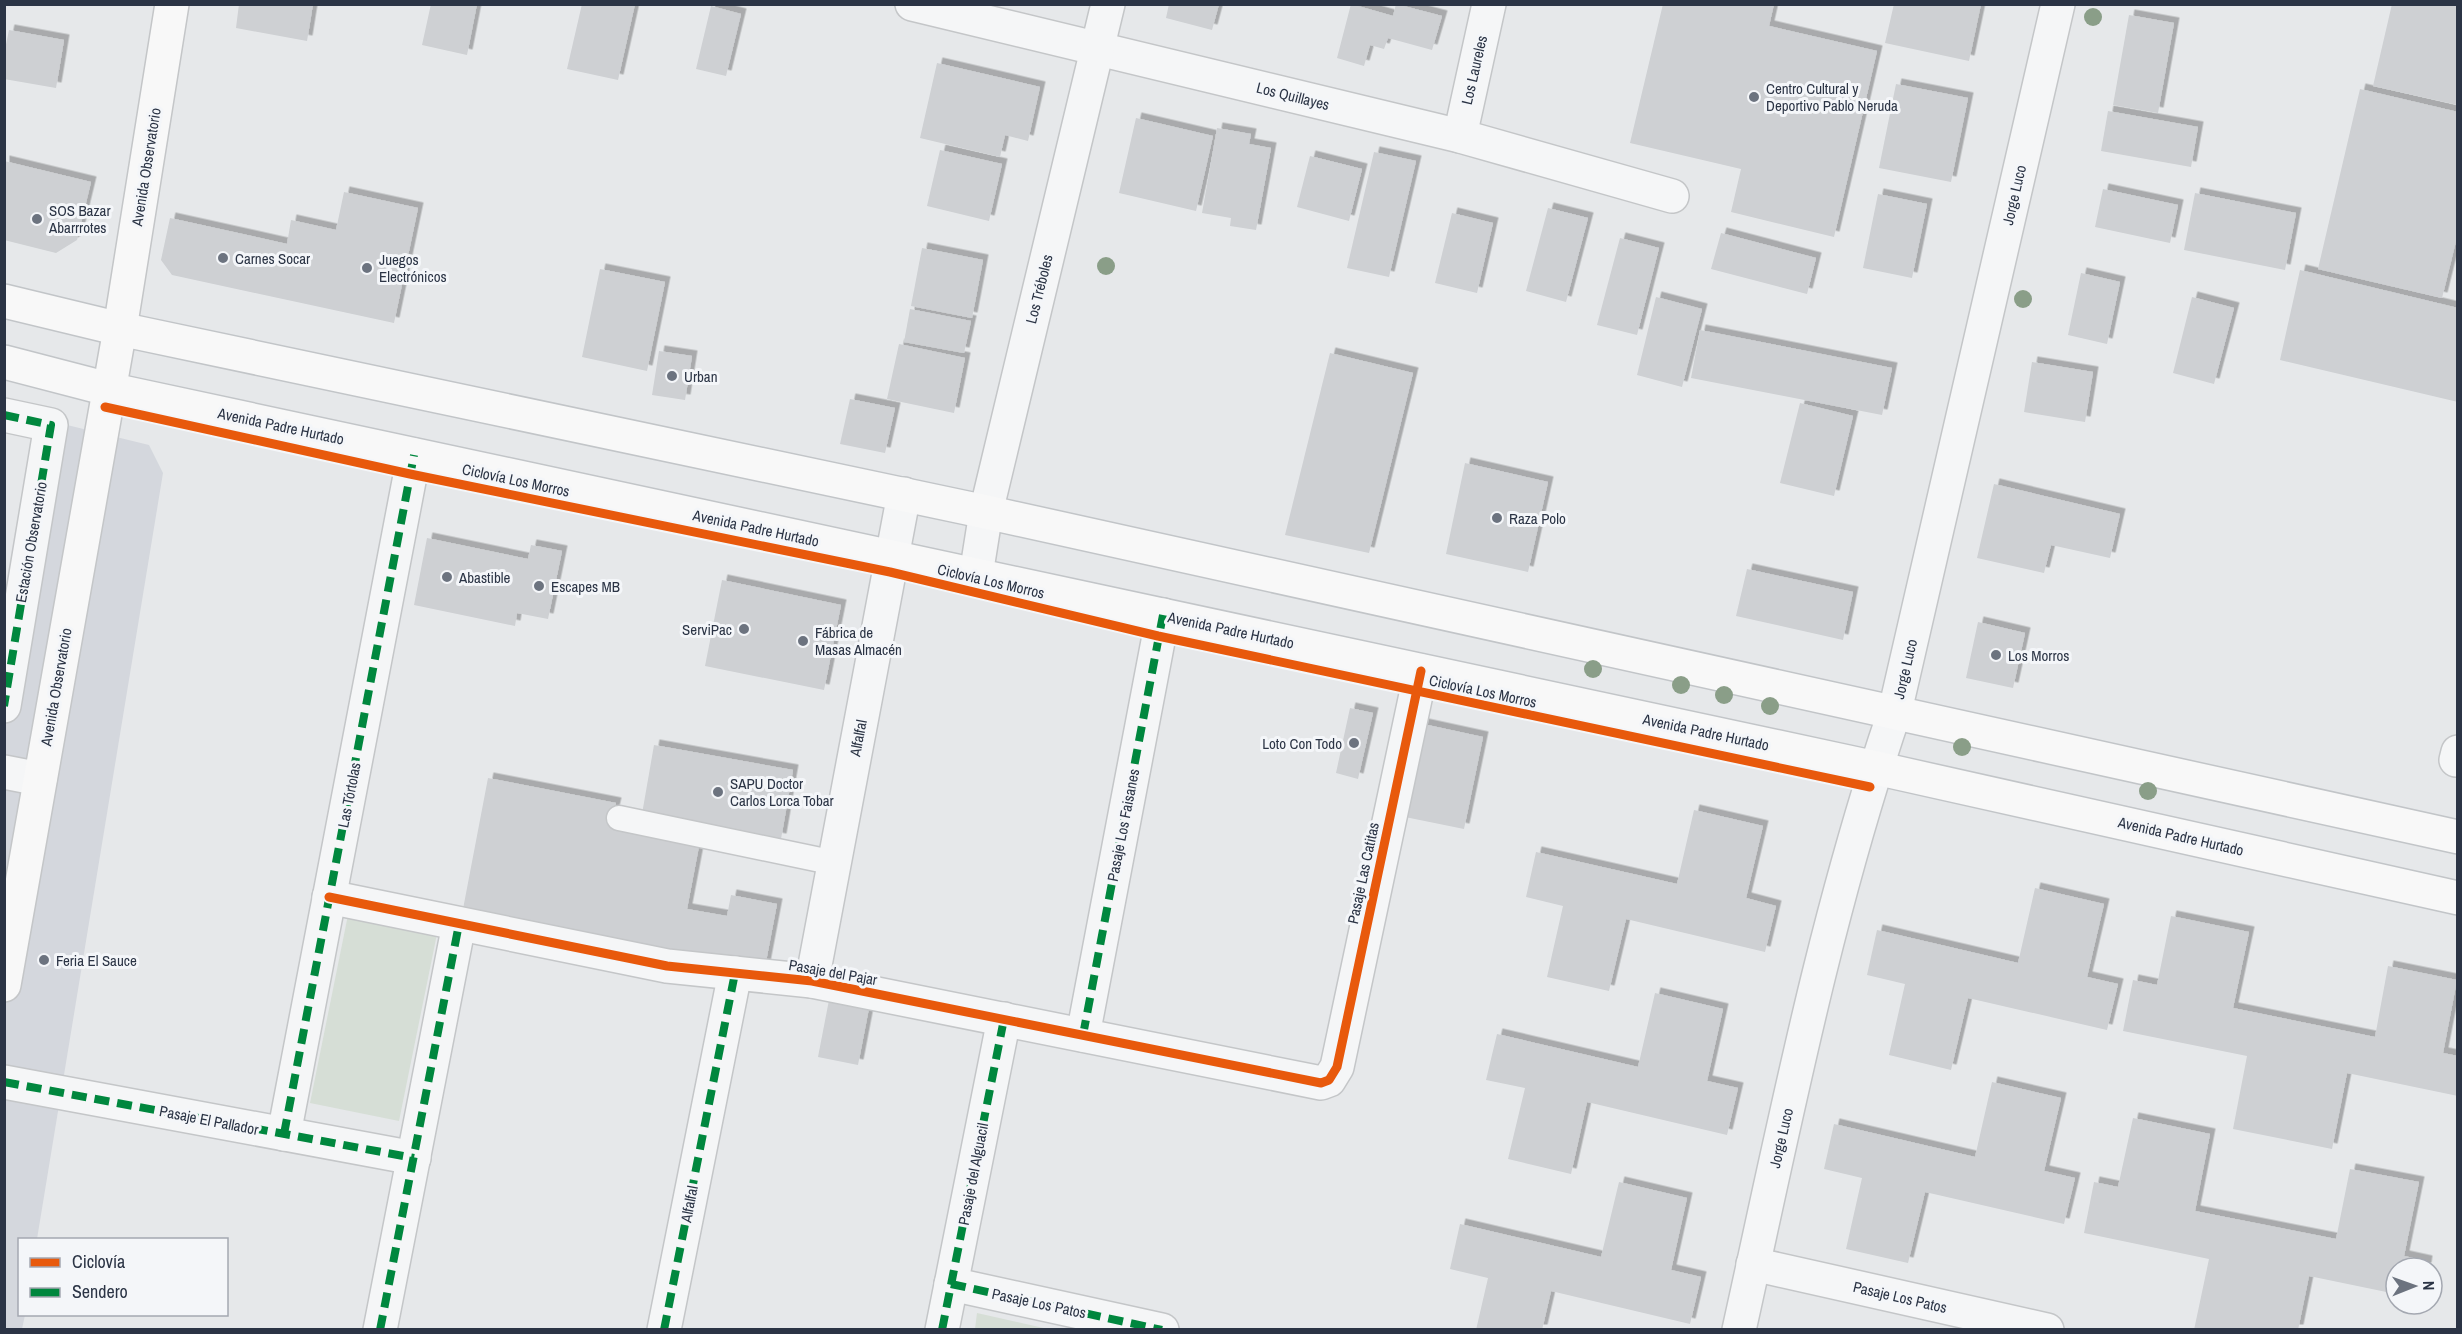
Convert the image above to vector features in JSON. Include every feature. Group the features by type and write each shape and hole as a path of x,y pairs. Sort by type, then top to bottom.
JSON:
{"main road":[{"name":"Avenida Observatorio","path":"4,985 120,329 172,4"},
{"path":"4,301 120,329 904,494 1895,711 2457,837"},
{"name":"Avenida Padre Hurtado","path":"4,362 108,389 1876,768 2457,898"}],"street":[{"name":"Los Quillayes","path":"912,4 1460,136 1672,196"},
{"name":"Los Tréboles","path":"976,575 986,512 1108,4"},
{"name":"Los Laureles","path":"1460,136 1489,4"},
{"name":"Jorge Luco","path":"1739,1329 1820,965 1876,768 1895,711 2058,4"},
{"name":"Estación Observatorio","path":"4,415 51,425 4,706"},
{"name":"Las Tórtolas","path":"284,1134 414,455"},
{"name":"Alfalfal","path":"812,981 904,494"},
{"name":"Pasaje Los Faisanes","path":"1083,1035 1163,615"},
{"name":"Pasaje Las Catitas","path":"1329,1080 1337,1067 1420,670"},
{"path":"4,772 40,779"},
{"name":"Pasaje del Pajar","path":"329,897 667,966 812,981 1312,1082 1321,1083 1329,1080"},
{"path":"380,1329 459,924"},
{"name":"Alfalfal","path":"664,1329 735,973"},
{"name":"Pasaje del Alguacil","path":"942,1329 1004,1019"},
{"name":"Pasaje El Pallador","path":"4,1082 414,1158"},
{"name":"Pasaje Los Patos","path":"1753,1264 2047,1329"},
{"name":"Pasaje Los Patos","path":"951,1284 1162,1329"}],"lane":[{"path":"619,818 835,863"}],"shaded area":[{"name":"Feria El Sauce","path":"63,424 149,445 163,473 37,1238 18,1238 18,1316 25,1316 22,1329 5,1330 5,707"},
{"path":"349,910 438,929 399,1121 310,1103"},
{"path":"977,1313 1048,1329 975,1329"}],"building":[{"path":"239,4 313,4 307,41 236,28"},
{"path":"431,4 477,4 467,55 422,45"},
{"path":"582,4 635,4 618,80 567,69"},
{"path":"1169,4 1219,4 1212,30 1166,18"},
{"path":"1351,4 1393,16 1396,4 1442,16 1432,50 1388,38 1384,49 1370,45 1364,66 1337,58"},
{"name":"Centro Cultural y Deportivo Pablo Neruda","path":"1663,4 1774,4 1769,26 1877,51 1834,237 1731,212 1741,169 1630,143"},
{"path":"1894,4 1981,4 1969,61 1885,43"},
{"path":"2392,4 2458,4 2458,105 2373,86"},
{"path":"711,6 741,14 726,76 696,69"},
{"path":"2129,15 2174,23 2158,113 2113,105"},
{"path":"9,30 64,40 56,88 4,79 4,54"},
{"path":"937,63 1040,87 1028,141 1005,135 1000,157 920,138"},
{"path":"1896,84 1968,98 1951,182 1879,168"},
{"path":"2360,89 2458,112 2458,233 2442,298 2318,269"},
{"path":"2108,111 2198,127 2191,167 2101,151"},
{"path":"1136,118 1213,136 1196,211 1119,193"},
{"path":"1217,128 1251,134 1249,144 1271,148 1256,230 1230,226 1231,218 1202,213"},
{"path":"940,150 1002,164 989,221 927,206"},
{"path":"1374,152 1416,161 1389,277 1347,268"},
{"path":"1310,156 1362,169 1349,221 1297,207"},
{"path":"4,161 91,182 77,240 56,253 4,240"},
{"path":"2103,189 2178,205 2170,243 2095,227"},
{"path":"344,192 418,208 394,323 172,275 161,260 170,218 287,244 291,220 336,230"},
{"path":"2195,193 2296,213 2285,270 2184,250"},
{"path":"1878,194 1927,204 1912,278 1863,268"},
{"path":"1548,208 1588,218 1566,302 1526,291"},
{"path":"1452,213 1493,223 1477,293 1435,283"},
{"path":"1721,233 1816,258 1807,294 1711,269"},
{"path":"1620,238 1659,248 1637,335 1597,325"},
{"path":"922,248 983,260 972,318 911,306"},
{"path":"600,269 665,282 647,371 582,357"},
{"path":"2300,270 2458,308 2458,402 2280,360"},
{"path":"2081,273 2120,282 2107,344 2068,335"},
{"path":"1656,297 1702,309 1682,387 1637,375"},
{"path":"2192,297 2234,308 2214,384 2173,373"},
{"path":"910,309 971,321 964,353 904,342"},
{"path":"1700,330 1892,368 1882,415 1691,378"},
{"path":"899,344 965,358 954,413 887,399"},
{"name":"Urban","path":"659,351 692,356 685,400 652,395"},
{"path":"1330,353 1413,373 1369,553 1285,535"},
{"path":"2032,362 2093,372 2085,422 2024,412"},
{"path":"850,399 895,408 885,453 840,444"},
{"path":"1800,403 1853,416 1834,496 1780,483"},
{"name":"Raza Polo","path":"1465,463 1548,482 1528,572 1446,554"},
{"path":"1994,484 2120,514 2110,558 2051,545 2044,573 1977,558"},
{"path":"427,538 528,559 531,545 562,551 548,619 517,613 515,626 414,605"},
{"path":"1747,569 1853,592 1843,640 1736,616"},
{"path":"722,580 841,605 824,690 705,666"},
{"name":"Los Morros","path":"1978,622 2025,633 2013,688 1966,678"},
{"name":"Loto Con Todo","path":"1350,708 1373,713 1358,779 1336,773"},
{"path":"1423,724 1483,737 1464,829 1405,817"},
{"name":"SAPU Doctor Carlos Lorca Tobar","path":"654,745 793,770 781,839 642,814"},
{"path":"488,778 616,803 611,824 700,841 687,909 727,916 731,895 777,904 765,967 463,909"},
{"path":"1694,810 1763,826 1746,898 1776,906 1765,952 1626,919 1609,991 1547,977 1563,906 1526,897 1536,852 1677,884"},
{"path":"2035,888 2104,904 2087,977 2118,984 2107,1030 1968,998 1951,1070 1889,1055 1905,984 1867,975 1877,930 2018,963"},
{"path":"2171,916 2249,932 2233,1008 2375,1037 2388,966 2457,980 2443,1053 2458,1056 2458,1096 2347,1073 2332,1149 2233,1129 2247,1056 2123,1031 2133,980 2157,985"},
{"path":"1655,993 1723,1009 1707,1081 1738,1088 1727,1135 1587,1102 1571,1174 1508,1159 1525,1088 1486,1080 1497,1034 1638,1067"},
{"path":"829,1000 869,1008 858,1065 818,1057"},
{"path":"1992,1082 2061,1098 2044,1171 2075,1178 2064,1224 1925,1192 1908,1263 1846,1249 1862,1178 1824,1169 1834,1124 1975,1157"},
{"path":"2133,1118 2210,1134 2195,1211 2336,1239 2350,1169 2419,1182 2404,1256 2384,1256 2384,1292 2309,1276 2298,1330 2194,1330 2209,1259 2084,1233 2094,1182 2118,1187"},
{"path":"1619,1182 1687,1198 1671,1270 1701,1277 1690,1324 1551,1291 1542,1330 1476,1330 1488,1278 1450,1269 1460,1224 1601,1257"}],"marked path":[{"path":"4,415 51,425 4,706"},
{"path":"284,1134 414,455"},
{"path":"1083,1035 1163,615"},
{"path":"380,1330 459,924"},
{"path":"664,1330 735,973"},
{"path":"942,1330 1004,1019"},
{"path":"4,1082 414,1158"},
{"path":"951,1284 1162,1330"}],"cycle path":[{"name":"Ciclovía Los Morros","path":"105,407 410,474 890,572 1158,636 1870,787"},
{"name":"Ciclovía Los Morros","path":"329,897 667,966 812,981 1321,1083 1329,1080 1337,1067 1421,671"}],"place":[{"name":"Centro Cultural y Deportivo Pablo Neruda","path":"1754,97"},
{"name":"SOS Bazar Abarrrotes","path":"37,219"},
{"name":"Carnes Socar","path":"223,258"},
{"name":"Juegos Electrónicos","path":"367,268"},
{"name":"Urban","path":"672,376"},
{"name":"Raza Polo","path":"1497,518"},
{"name":"Abastible","path":"447,577"},
{"name":"Escapes MB","path":"539,586"},
{"name":"ServiPac","path":"744,629"},
{"name":"Fábrica de Masas Almacén","path":"803,641"},
{"name":"Los Morros","path":"1996,655"},
{"name":"Loto Con Todo","path":"1354,743"},
{"name":"SAPU Doctor Carlos Lorca Tobar","path":"718,792"},
{"name":"Feria El Sauce","path":"44,960"}]}
